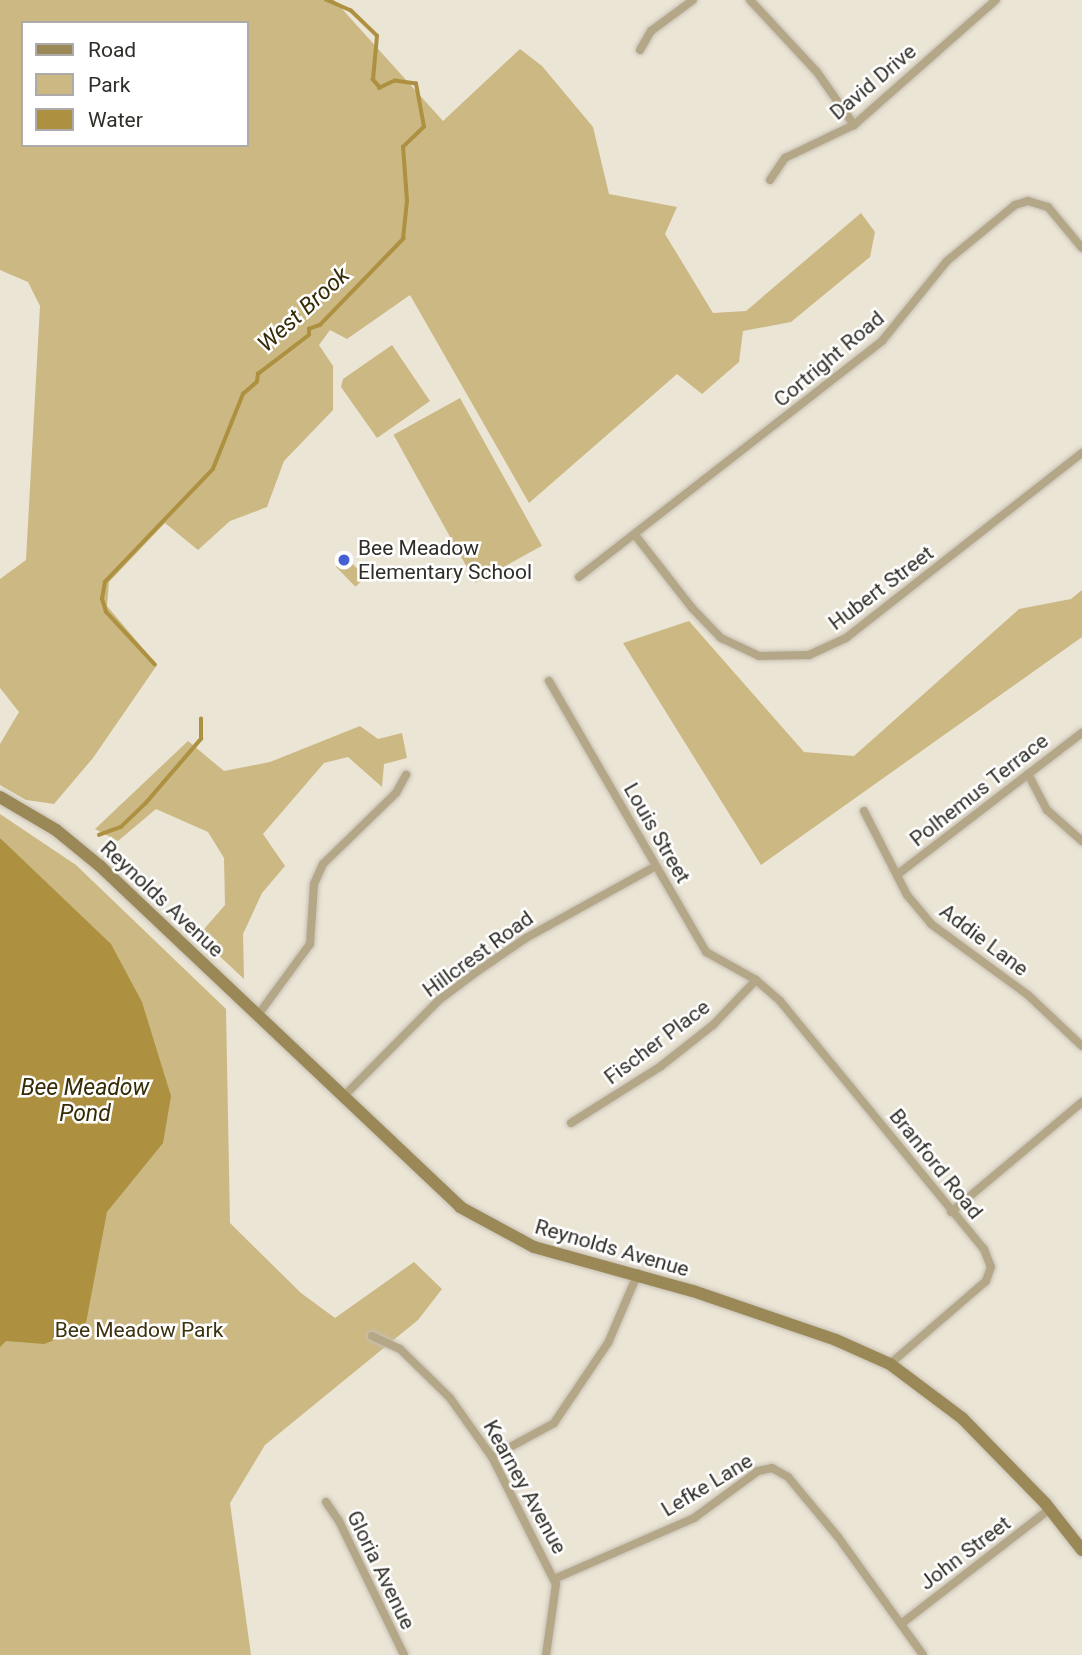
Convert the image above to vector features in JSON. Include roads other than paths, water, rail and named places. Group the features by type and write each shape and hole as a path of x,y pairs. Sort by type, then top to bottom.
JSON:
{"street":[{"path":"640,50 651,31 693,0"},
{"path":"750,0 817,72 854,125"},
{"name":"David Drive","path":"770,180 785,158 854,125 996,0"},
{"name":"Cortright Road","path":"579,577 882,341 947,261 1015,205 1028,201 1048,207 1082,248"},
{"name":"Hubert Street","path":"635,535 692,608 722,638 759,656 800,657 846,638 1082,453"},
{"name":"Louis Street","path":"549,681 654,867 706,952 756,980"},
{"name":"Polhemus Terrace","path":"898,874 1082,733"},
{"path":"1028,774 1047,810 1082,841"},
{"path":"258,1015 310,944 314,884 324,864 396,793 406,775"},
{"name":"Reynolds Avenue","path":"0,797 73,842 438,1189 484,1223 534,1247 638,1273 835,1340 890,1364 962,1418 1050,1509 1082,1549"},
{"name":"Addie Lane","path":"864,811 907,895 931,924 1016,985 1082,1046"},
{"name":"Hillcrest Road","path":"343,1097 439,1000 475,973 526,938 654,867"},
{"name":"Fischer Place","path":"571,1123 661,1066 713,1025 756,980"},
{"name":"Branford Road","path":"756,980 780,1001 984,1249 989,1275 890,1364"},
{"path":"951,1212 1082,1102"},
{"path":"492,1457 554,1423 608,1343 638,1273"},
{"name":"Kearney Avenue","path":"372,1336 400,1349 450,1398 492,1457 554,1579 556,1597 546,1655"},
{"name":"Lefke Lane","path":"554,1579 694,1518 758,1471 772,1468 788,1477 838,1536 923,1655"},
{"name":"Gloria Avenue","path":"326,1502 339,1521 404,1655"},
{"name":"John Street","path":"901,1623 1050,1509"}],"water":[{"name":"Bee Meadow Pond","path":"0,838 111,944 142,1002 171,1096 163,1143 107,1212 85,1328 44,1344 6,1341 0,1347"}],"waterway":[{"name":"West Brook","path":"155,665 106,612 102,599 105,582 213,469 243,394 257,382 258,374 309,335 309,329 320,325 403,239 407,201 403,147 424,127 416,84 395,81 380,88 373,80 377,36 351,11 326,0"},
{"name":"West Brook","path":"99,835 121,827 145,804 201,739 201,719"}],"place":[{"name":"Bee Meadow Elementary School","path":"344,560"}],"park label":[{"name":"Bee Meadow Park","path":"139,1330"}]}
